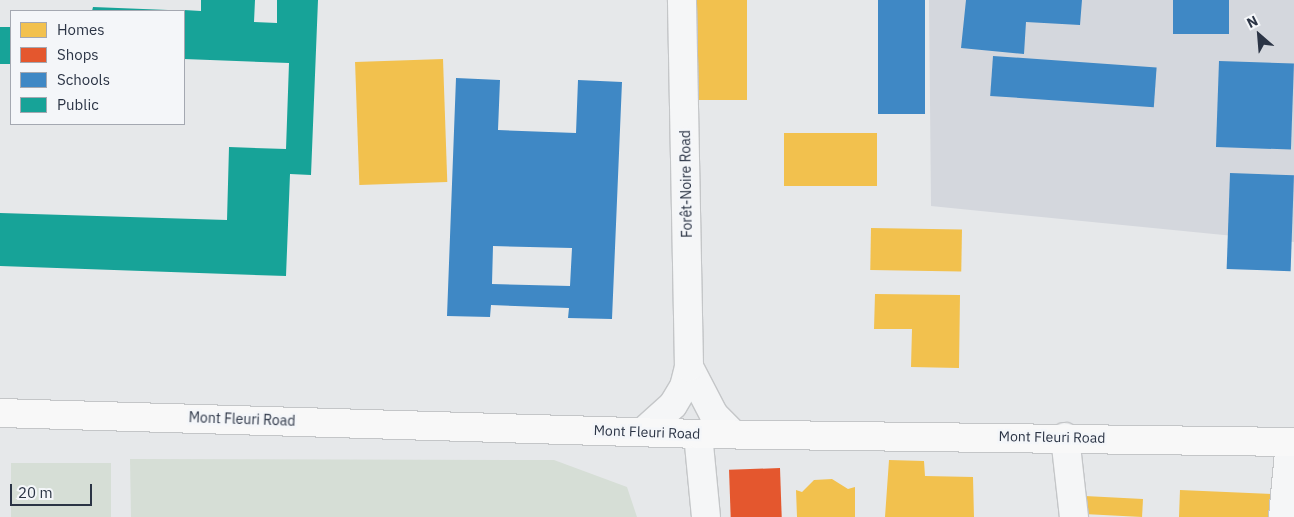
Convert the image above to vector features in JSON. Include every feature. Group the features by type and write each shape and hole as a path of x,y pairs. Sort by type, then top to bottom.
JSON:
{"main road":[{"name":"Mont Fleuri Road","path":"0,412 698,434 1065,437 1292,442"}],"street":[{"name":"Forêt-Noire Road","path":"643,432 673,405 684,387 689,368 682,0"},
{"name":"Forêt-Noire Road","path":"689,368 709,407 733,434"},
{"path":"698,434 706,517"},
{"path":"1065,437 1074,517"},
{"path":"1283,517 1292,442"}],"shaded area":[{"path":"929,0 1294,0 1294,242 931,206"},
{"path":"130,459 554,460 627,487 637,517 131,517"},
{"path":"11,463 111,463 111,517 11,517"}],"building: Homes":[{"path":"697,0 747,0 747,100 697,100"},
{"path":"443,59 447,182 359,185 355,62"},
{"path":"784,133 877,133 877,186 784,186"},
{"path":"871,228 962,230 961,272 870,270"},
{"path":"875,294 960,295 959,368 911,367 912,329 874,329"},
{"path":"889,460 924,461 925,476 973,477 974,517 885,517"},
{"path":"832,479 848,489 855,487 855,517 797,517 796,490 802,492 814,480"},
{"path":"1180,490 1274,494 1273,517 1179,517"},
{"path":"1080,496 1143,499 1142,517 1079,514"}],"building: Shops":[{"path":"780,468 782,517 731,517 729,470"}],"building: Schools":[{"path":"878,0 925,0 925,114 878,114"},
{"path":"966,0 1082,0 1080,25 1026,22 1024,54 961,48"},
{"path":"1173,0 1229,0 1229,34 1173,34"},
{"path":"993,56 1157,67 1154,107 990,96"},
{"path":"1219,61 1294,64 1291,150 1216,147"},
{"path":"456,78 500,80 498,130 576,133 578,80 622,82 612,319 568,318 569,308 491,305 490,317 447,316","holes":["493,246 572,248 570,286 492,284"]},
{"path":"1230,173 1294,175 1291,271 1227,269"}],"building: Public":[{"path":"201,0 255,0 254,22 277,23 277,0 318,0 311,175 290,174 286,276 0,266 0,213 227,220 229,147 286,149 289,63 185,59 185,10 201,11"},
{"path":"93,7 168,10 92,10"},
{"path":"0,27 10,27 10,64 0,64"}]}
